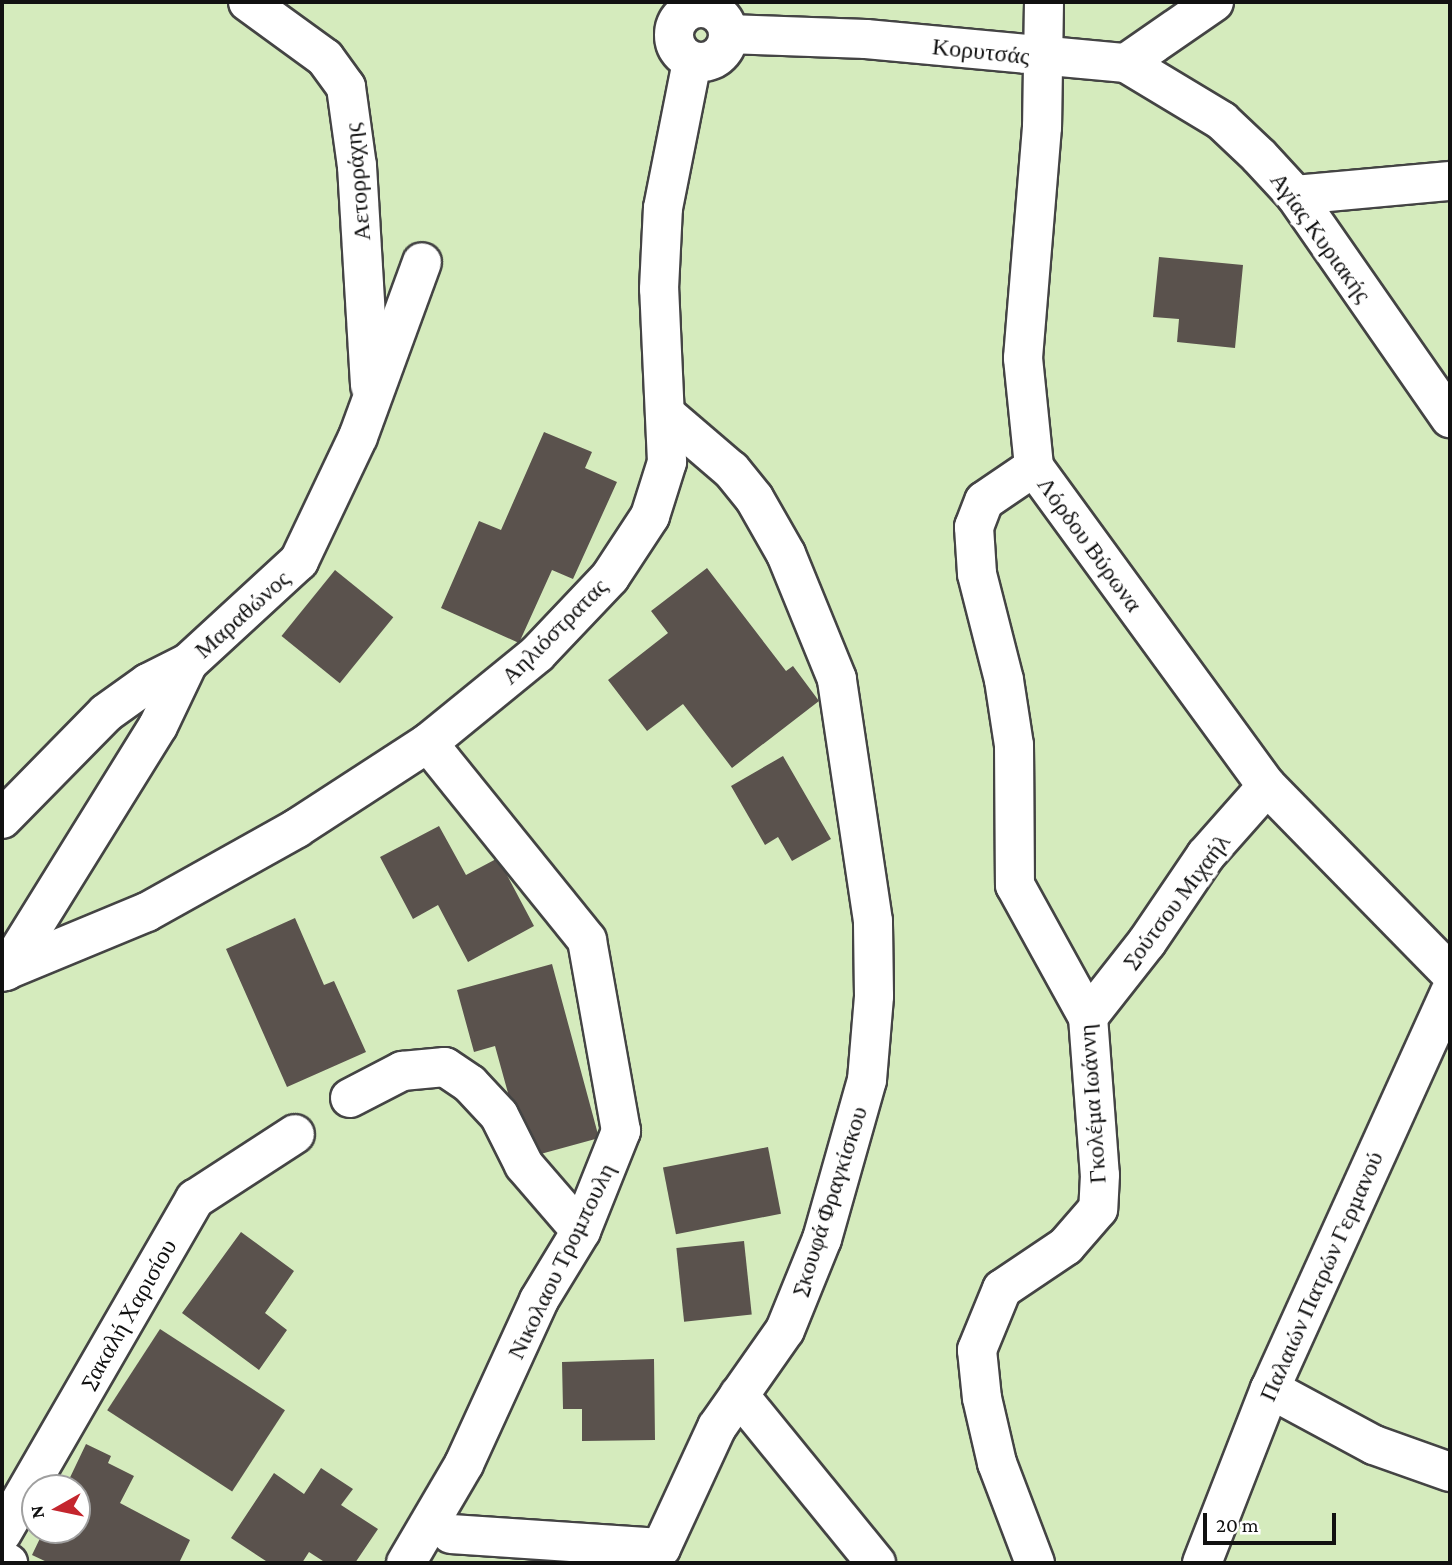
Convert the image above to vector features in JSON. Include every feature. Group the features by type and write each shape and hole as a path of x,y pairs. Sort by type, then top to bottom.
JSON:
{"street":[{"name":"Αετορράχης","path":"248,2 324,58 346,87 355,136 368,303 370,408"},
{"name":"Λόρδου Βύρωνα","path":"1044,2 1044,58 1023,358 1034,467 1267,786 1450,973"},
{"path":"1126,63 1214,2"},
{"path":"687,6 707,8 718,13 728,34 720,54 702,62 692,61 677,48 674,31 687,6"},
{"name":"Κορυτσάς","path":"728,34 866,39 1044,58 1126,63"},
{"name":"Αηλιόστρατας","path":"4,972 147,912 297,828 428,743 537,654 610,577 650,516 667,462 667,416 659,289 663,208 692,61"},
{"name":"Αγίας Κυριακής","path":"1126,63 1222,121 1295,195 1450,418"},
{"path":"1295,195 1450,181"},
{"name":"Μαραθώνος","path":"2,819 106,713 148,683 188,663 299,561 331,501 370,408 422,262"},
{"name":"Σκουφά Φραγκίσκου","path":"451,1534 663,1558 717,1427 785,1330 850,1151 867,1080 873,920 837,679 811,610 754,498 731,470 667,416"},
{"name":"Γκολέμα Ιωάννη","path":"1034,467 984,501 974,527 977,574 1004,680 1014,745 1016,886 1088,1017 1100,1175 1098,1209 1066,1246 1002,1289 977,1350 982,1398 997,1463 1035,1563"},
{"path":"4,972 158,726 188,663"},
{"name":"Νικολαου Τρομπουλη","path":"406,1563 464,1464 539,1300 581,1231 621,1131 587,940 428,743"},
{"name":"Σούτσου Μιχαήλ","path":"1088,1017 1147,942 1206,855 1267,786"},
{"name":"Παλαιών Πατρών Γερμανού","path":"1202,1563 1270,1389 1450,993"},
{"path":"350,1098 402,1071 445,1067 470,1084 499,1115 524,1165 581,1231"},
{"name":"Σακαλή Χαρισίου","path":"2,1533 195,1199 295,1134"},
{"path":"1270,1389 1374,1445 1450,1472"},
{"path":"739,1395 876,1563"},
{"path":"2,1560 8,1563"}],"green space":[{"path":"2,2 1450,2 1450,1563 2,1563"}],"building":[{"path":"1159,257 1243,265 1235,348 1177,342 1179,319 1153,317"},
{"path":"544,432 592,452 585,468 617,482 573,579 552,570 519,643 441,608 479,521 501,530"},
{"path":"707,568 786,671 793,666 819,701 732,768 683,704 647,731 608,680 668,633 651,611"},
{"path":"335,570 393,617 340,683 282,636"},
{"path":"783,756 831,839 792,861 778,837 765,845 731,786"},
{"path":"439,826 466,875 498,858 534,926 468,962 438,905 413,919 380,857"},
{"path":"295,918 324,985 334,981 366,1052 287,1087 226,949"},
{"path":"552,964 599,1138 526,1158 495,1046 474,1052 457,990"},
{"path":"768,1147 781,1214 676,1234 663,1167"},
{"path":"241,1232 294,1271 265,1313 287,1330 259,1370 182,1313"},
{"path":"744,1241 752,1315 684,1322 676,1248"},
{"path":"160,1329 285,1410 232,1492 107,1410"},
{"path":"654,1359 655,1440 582,1441 582,1409 563,1409 562,1362"},
{"path":"86,1444 111,1456 108,1463 134,1476 120,1503 190,1540 179,1563 49,1563 32,1555 37,1544 91,1544 91,1474 72,1474"},
{"path":"321,1468 353,1489 341,1505 378,1529 355,1563 326,1563 309,1552 302,1563 269,1563 231,1538 274,1473 304,1494"}]}
